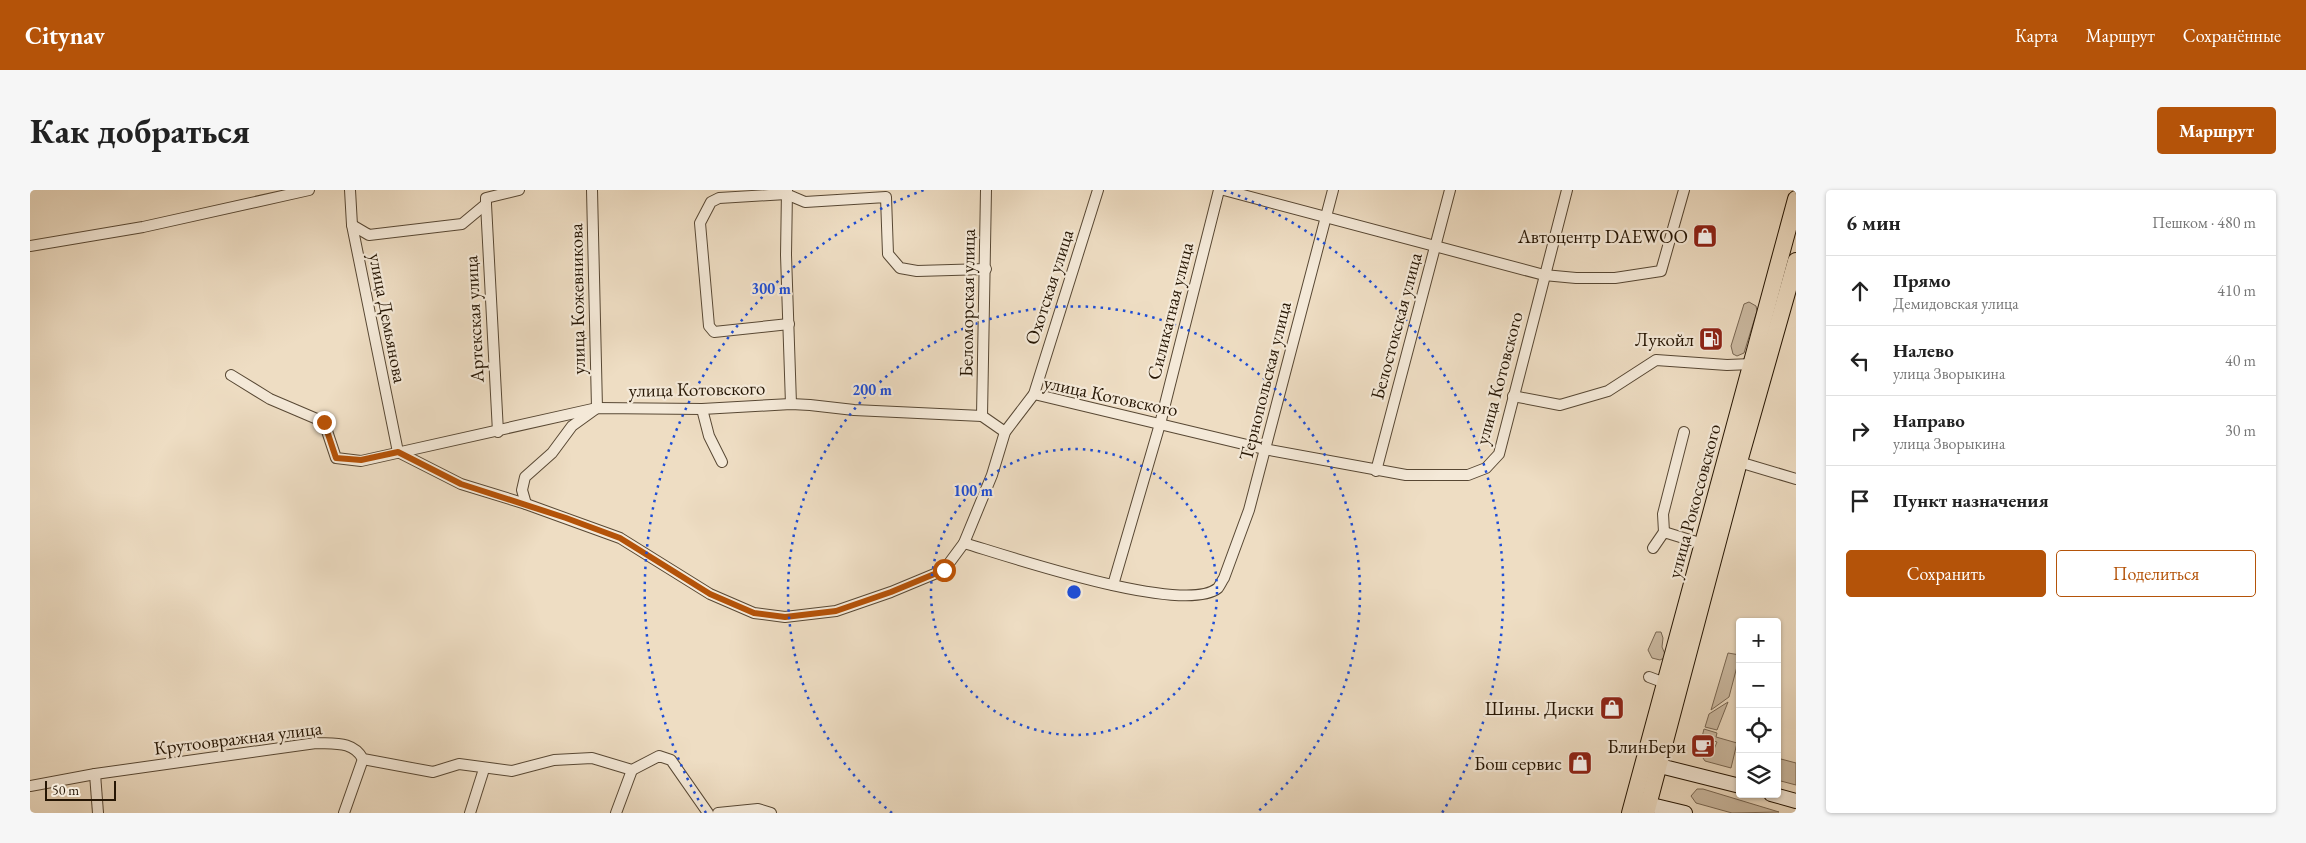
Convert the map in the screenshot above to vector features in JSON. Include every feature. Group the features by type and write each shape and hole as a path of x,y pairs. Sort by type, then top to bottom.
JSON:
{"highway":[{"name":"улица Рокоссовского","path":"1651,764 1665,683 1796,199"},
{"name":"улица Рокоссовского","path":"1640,808 1738,462 1793,281 1796,261"}],"main road":[{"path":"1651,764 1736,785"},
{"path":"1781,797 1796,801"},
{"path":"1640,808 1685,813"}],"street":[{"path":"30,246 143,227 309,190"},
{"name":"улица Демьянова","path":"350,190 352,225 398,452"},
{"path":"352,225 369,235 462,224 486,204 486,198 519,190"},
{"name":"улица Кожевникова","path":"592,190 597,408"},
{"name":"Беломорская улица","path":"982,416 986,190"},
{"name":"Охотская улица","path":"1034,394 1098,190"},
{"name":"Силикатная улица","path":"1113,585 1160,424 1219,190"},
{"path":"1224,190 1435,247 1544,274 1576,278 1615,278 1661,271 1684,190"},
{"name":"Тернопольская улица","path":"1113,585 1173,595 1199,594 1218,588 1224,578 1249,510 1332,190"},
{"name":"Белостокская улица","path":"1376,471 1450,190"},
{"name":"улица Котовского","path":"1005,432 1034,394 1264,449 1376,471 1406,475 1468,475 1486,468 1499,454 1566,190"},
{"path":"789,324 714,332 709,326 700,223 712,202 718,198 786,192 805,202 886,197 888,254 900,268 917,271 986,269"},
{"path":"786,192 791,404"},
{"name":"Артекская улица","path":"486,204 498,432"},
{"path":"1513,396 1560,405 1608,390 1656,360 1727,365 1752,364"},
{"name":"улица Котовского","path":"230,375 270,399 324,422 336,458 361,460 498,432 597,408 702,409 791,404 854,410 982,416"},
{"path":"526,504 522,490 525,477 552,453 572,426 597,408"},
{"path":"702,409 709,436 722,462"},
{"path":"398,452 461,484 526,504 620,538 710,594 754,613 785,617 836,611 891,592 944,570 964,543 992,475 1005,432 982,416"},
{"path":"1653,548 1664,532 1663,514 1684,432"},
{"path":"1738,462 1796,478"},
{"path":"1664,532 1703,544"},
{"path":"964,543 1113,585"},
{"path":"1649,678 1665,683"},
{"name":"Крутоовражная улица","path":"30,786 95,774 316,743 345,744 358,750 363,759 433,772 458,764 484,769 512,771 554,760 592,758 632,770"},
{"path":"616,813 632,770 659,756 671,760 708,813"},
{"path":"344,813 363,759"},
{"path":"470,813 484,769"},
{"path":"95,774 98,813"},
{"path":"718,813 758,810 771,813"}],"shaded area":[{"path":"1749,302 1756,306 1757,311 1744,353 1737,356 1733,354 1731,346 1744,304"},
{"path":"1656,632 1661,632 1663,638 1662,647 1665,654 1664,658 1660,660 1652,658 1648,650"},
{"path":"1728,653 1736,654 1736,670 1729,697 1711,710"},
{"path":"1728,702 1717,730 1705,727 1709,714"},
{"path":"1704,729 1717,733 1716,737 1736,743 1731,768 1705,761 1699,752 1712,754 1717,742 1702,737"},
{"path":"1781,759 1796,763 1796,785 1781,781"},
{"path":"1697,789 1703,789 1779,812 1732,813 1696,803 1691,796"}],"place":[{"name":"Автоцентр DAEWOO","path":"1705,236"},
{"name":"Лукойл","path":"1711,339"},
{"name":"Шины. Диски","path":"1612,708"},
{"name":"БлинБери","path":"1703,746"},
{"name":"Бош сервис","path":"1580,763"}],"route":[{"path":"324,422 336,458 361,460 398,452 461,484 526,504 620,538 710,594 754,613 785,617 836,611 891,592 944,570"}]}
